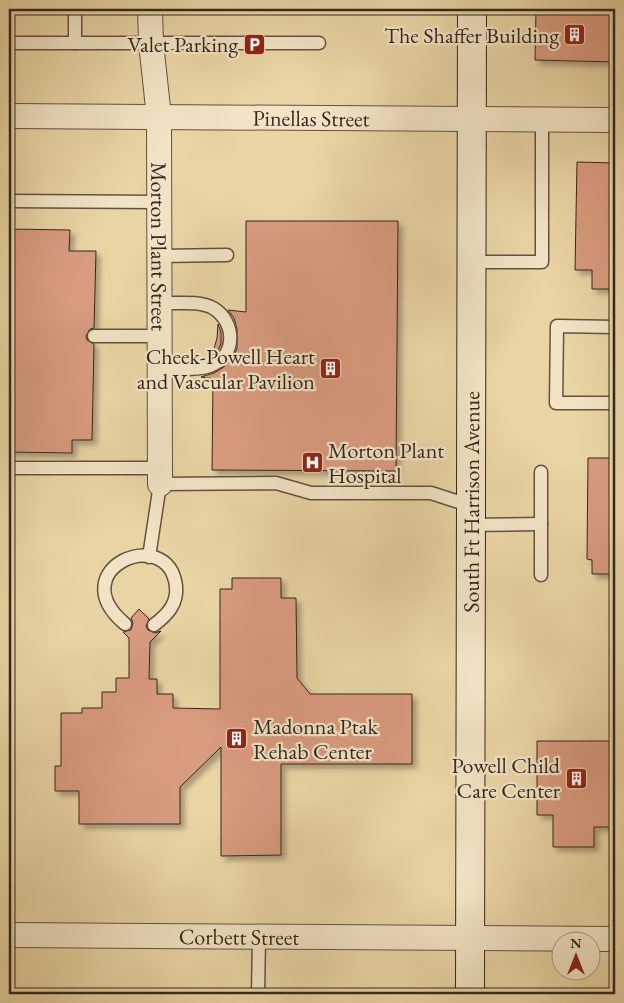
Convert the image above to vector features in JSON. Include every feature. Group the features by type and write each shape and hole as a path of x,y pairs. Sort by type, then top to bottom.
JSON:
{"street":[{"name":"Morton Plant Street","path":"150,9 151,43 159,117 160,476"},
{"name":"South Ft Harrison Avenue","path":"470,994 472,9"},
{"name":"Pinellas Street","path":"9,116 615,120"},
{"name":"Corbett Street","path":"9,935 470,939 615,938"}],"lane":[{"path":"75,9 75,43"},
{"path":"9,42 319,43"},
{"path":"472,262 542,262 542,119"},
{"path":"9,201 159,202"},
{"path":"159,256 227,255"},
{"path":"159,303 201,304 213,308 230,326 229,349 222,358 210,366 160,368"},
{"path":"615,326 557,326 556,403 615,403"},
{"path":"94,336 159,336"},
{"path":"9,468 276,483 311,493 431,493 471,515 541,524"},
{"path":"541,472 541,575"},
{"path":"149,557 160,476"},
{"path":"125,624 107,604 104,592 106,580 112,569 121,560 133,556 156,558 172,574 176,585 176,596 172,607 166,616 154,624"},
{"path":"258,994 259,937"}],"building":[{"name":"The Shaffer Building","path":"536,9 615,9 615,62 535,60"},
{"path":"577,162 615,163 615,289 592,289 592,270 575,270"},
{"name":"Cheek-Powell Heart and Vascular Pavilion","path":"246,221 398,221 396,471 212,470 213,379 201,377 214,373 224,367 232,359 237,349 237,329 234,318 228,310 246,312"},
{"path":"9,229 70,230 69,251 96,251 94,328 90,329 86,336 87,340 94,344 92,440 72,440 72,453 9,452"},
{"path":"218,324 221,332 221,344 212,356 217,338"},
{"path":"588,458 615,458 615,574 592,574 592,560 587,559"},
{"name":"Madonna Ptak Rehab Center","path":"232,578 281,578 281,598 296,598 297,678 310,694 412,694 412,764 281,764 281,855 221,856 221,747 180,787 180,824 79,824 79,791 55,791 55,766 61,766 61,713 82,713 82,708 102,708 102,692 116,692 116,678 129,678 129,638 123,632 131,630 133,623 131,618 139,609 149,619 146,626 148,630 155,633 161,631 150,642 149,679 157,679 157,694 173,694 173,708 220,709 220,589 232,589"},
{"name":"Powell Child Care Center","path":"537,741 615,741 615,827 594,827 594,847 553,847 553,815 537,815"}],"place":[{"name":"The Shaffer Building","path":"575,35"},
{"name":"Valet Parking","path":"254,44"},
{"name":"Cheek-Powell Heart and Vascular Pavilion","path":"331,369"},
{"name":"Morton Plant Hospital","path":"312,463"},
{"name":"Madonna Ptak Rehab Center","path":"237,739"},
{"name":"Powell Child Care Center","path":"576,778"}]}
